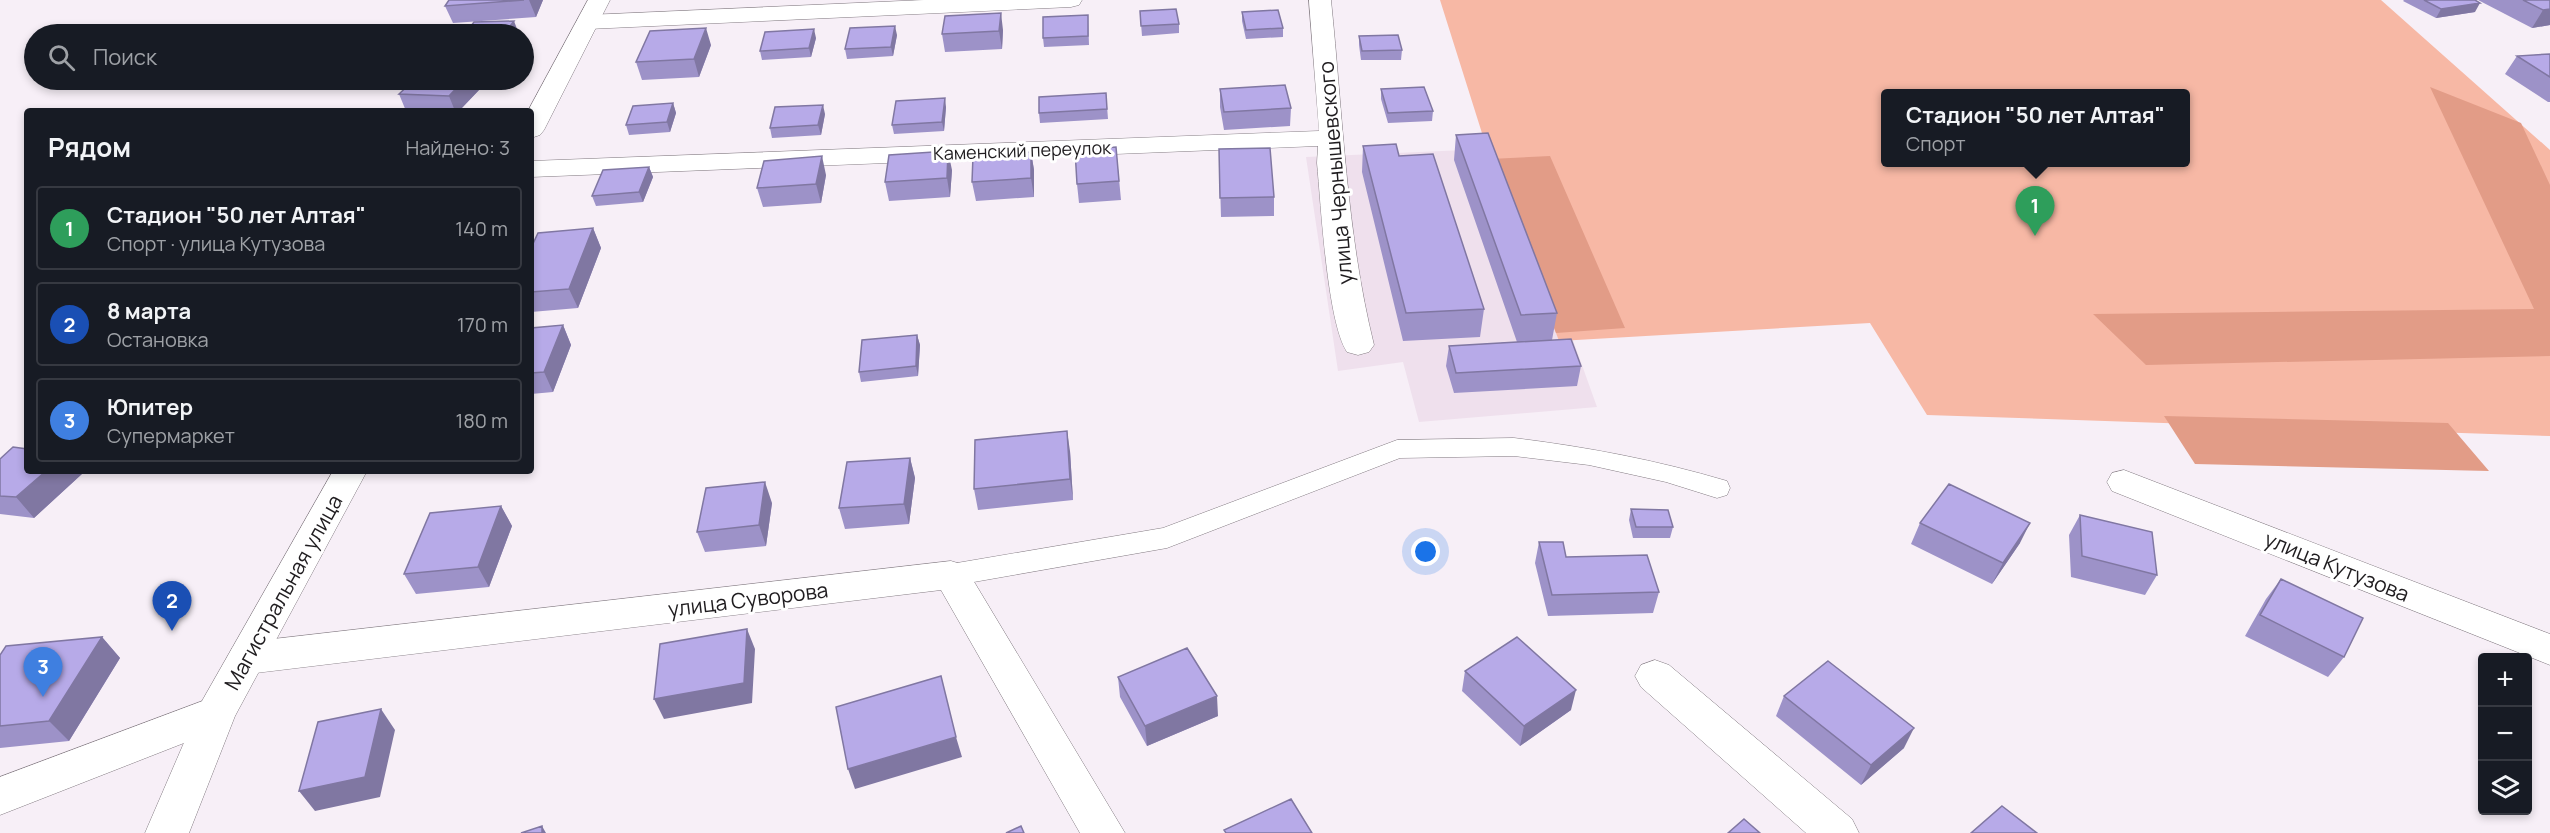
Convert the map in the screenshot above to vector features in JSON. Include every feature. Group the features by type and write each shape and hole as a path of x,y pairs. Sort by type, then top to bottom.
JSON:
{"street":[{"path":"534,124 599,0"},
{"path":"588,22 1071,0"},
{"name":"улица Чернышевского","path":"1320,0 1332,138 1330,163 1347,297 1358,345"},
{"name":"Каменский переулок","path":"534,170 1332,138"},
{"name":"Магистральная улица","path":"167,833 216,713 348,474"},
{"name":"улица Кутузова","path":"2124,482 2550,650"},
{"path":"951,575 1103,833"},
{"name":"улица Суворова","path":"247,658 951,575"},
{"path":"1655,676 1837,833"},
{"name":"Магистральная улица","path":"0,796 216,713"}],"lane":[{"path":"951,575 1167,538 1397,449 1514,447 1589,456 1668,473 1717,488"}],"shaded area":[{"path":"1440,0 2381,0 2550,150 2550,436 1927,415 1870,323 1559,341 1487,149"},
{"path":"2430,87 2521,123 2550,185 2550,356 2146,365 2093,314 2534,309"},
{"path":"1487,149 1559,340 1573,340 1597,407 1419,422 1403,362 1338,371 1306,157"},
{"path":"1550,156 1625,328 1556,333 1490,159"},
{"path":"2164,416 2448,423 2489,471 2195,464"}],"building":[{"path":"449,0 524,0 445,6"},
{"path":"2424,0 2475,0 2480,3 2441,9"},
{"path":"2523,0 2550,0 2550,9 2543,10"},
{"path":"1176,9 1179,24 1141,26 1140,11"},
{"path":"1278,10 1283,28 1246,30 1242,12"},
{"path":"1001,13 999,31 942,34 945,16"},
{"path":"1088,15 1088,36 1043,38 1043,17"},
{"path":"514,21 512,24 472,24 474,22"},
{"path":"895,26 891,47 845,49 850,28"},
{"path":"706,28 694,59 636,62 650,31"},
{"path":"814,29 809,48 760,51 765,32"},
{"path":"1398,35 1402,50 1362,51 1359,36"},
{"path":"2550,54 2550,77 2517,56"},
{"path":"1285,85 1291,108 1224,112 1220,89"},
{"path":"1424,87 1433,111 1388,113 1381,89"},
{"path":"403,90 455,90 449,96 399,94"},
{"path":"1106,93 1107,109 1039,113 1039,97"},
{"path":"945,98 942,122 892,125 896,101"},
{"path":"673,103 667,122 626,125 633,106"},
{"path":"823,105 818,125 770,128 775,107"},
{"path":"1488,133 1557,313 1521,315 1456,135"},
{"path":"1396,144 1399,156 1433,154 1484,309 1406,313 1363,146"},
{"path":"1116,147 1119,181 1077,184 1075,150"},
{"path":"1270,148 1274,197 1220,198 1219,149"},
{"path":"948,151 947,178 885,182 889,155"},
{"path":"1031,152 1031,178 972,182 973,156"},
{"path":"822,156 816,184 757,188 764,161"},
{"path":"649,167 639,192 592,196 603,170"},
{"path":"593,228 569,289 534,292 534,242 538,233"},
{"path":"563,325 544,372 534,373 534,328"},
{"path":"917,335 916,366 859,372 862,340"},
{"path":"1571,339 1581,366 1456,373 1449,346"},
{"path":"1067,431 1070,479 974,489 975,440"},
{"path":"13,447 24,449 24,474 43,474 16,497 0,496 0,459"},
{"path":"910,458 904,504 839,508 847,462"},
{"path":"765,482 759,525 697,532 706,488"},
{"path":"1949,484 2030,523 2003,563 1920,523"},
{"path":"501,506 478,567 404,574 430,513"},
{"path":"1631,509 1668,510 1673,527 1636,527"},
{"path":"2080,515 2152,532 2157,575 2082,556"},
{"path":"1539,542 1563,542 1566,557 1647,555 1659,592 1552,595"},
{"path":"2281,579 2363,618 2344,657 2260,615"},
{"path":"747,629 744,683 654,699 660,644"},
{"path":"102,637 49,721 0,726 0,655 6,646"},
{"path":"1517,637 1576,690 1524,726 1465,671"},
{"path":"1187,648 1217,696 1145,726 1118,677"},
{"path":"1828,661 1914,728 1871,765 1784,696"},
{"path":"941,676 956,737 848,769 836,707"},
{"path":"381,709 365,777 299,791 318,722"},
{"path":"1291,799 1312,833 1226,833 1224,830"},
{"path":"2002,806 2037,833 1971,833"},
{"path":"1744,819 1760,833 1728,833"},
{"path":"542,826 542,833 521,833"},
{"path":"1021,826 1024,833 1006,833"}],"place":[{"name":"Стадион \"50 лет Алтая\"","path":"2035,236"},
{"name":"8 марта","path":"172,631"},
{"name":"Юпитер","path":"43,697"}]}
